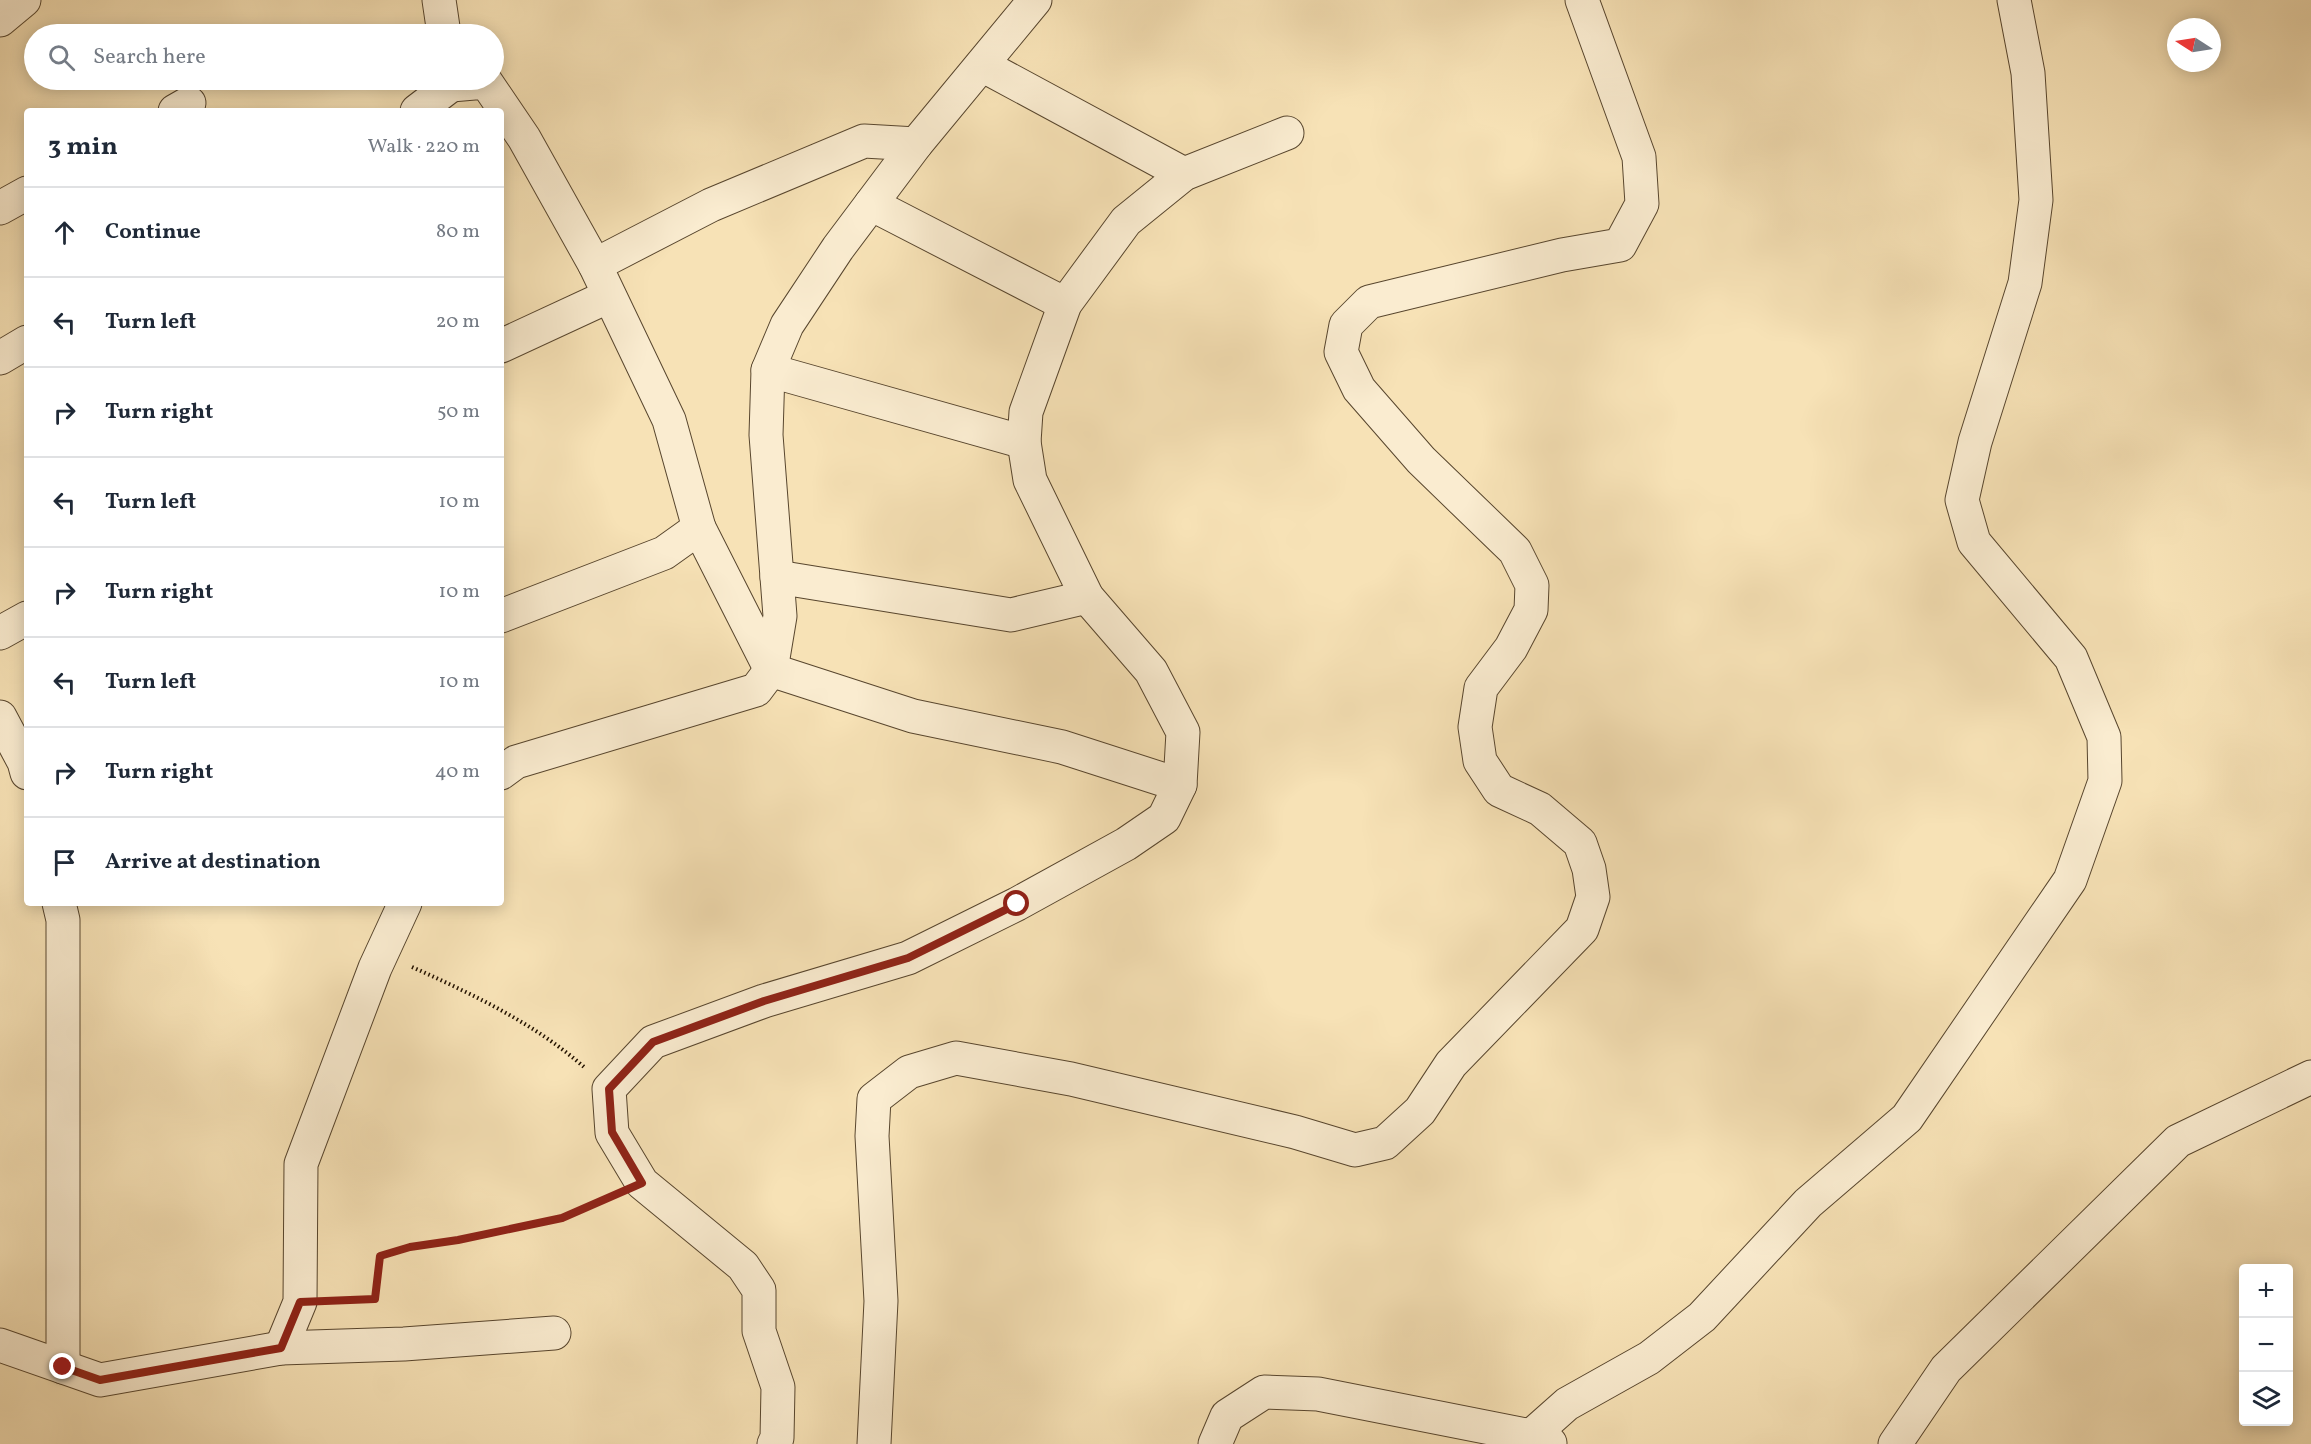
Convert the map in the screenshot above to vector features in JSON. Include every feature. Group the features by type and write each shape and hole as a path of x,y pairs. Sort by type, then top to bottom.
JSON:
{"street":[{"path":"0,20 24,0"},
{"path":"439,0 443,24"},
{"path":"504,771 516,762 756,690 771,670 780,616 766,435 768,370 787,325 838,248 916,144 1035,0"},
{"path":"874,1444 881,1301 872,1136 874,1099 909,1072 956,1058 1071,1079 1295,1132 1355,1150 1385,1143 1420,1111 1451,1064 1582,929 1593,897 1589,869 1580,843 1540,809 1499,790 1480,761 1475,728 1481,688 1511,648 1531,610 1532,585 1515,551 1421,460 1359,389 1341,352 1346,325 1369,302 1562,255 1620,245 1642,204 1639,157 1582,0"},
{"path":"1215,1444 1227,1416 1264,1392 1318,1394 1538,1441 1567,1404 1649,1358 1702,1317 1808,1203 1907,1118 2070,880 2105,782 2104,737 2071,658 1974,542 1962,500 1975,442 2025,283 2036,200 2028,73 2014,0"},
{"path":"982,65 1184,174"},
{"path":"421,108 442,90"},
{"path":"491,90 504,108"},
{"path":"504,109 524,138 595,265 669,420 699,528 771,670 913,716 1062,747 1180,785"},
{"path":"774,1444 777,1438 778,1387 759,1331 759,1290 743,1266 642,1183 612,1132 609,1089 653,1042 764,1001 908,958 1017,904 1126,844 1164,818 1180,785 1183,732 1151,671 1087,597 1030,480 1024,442 1026,412 1065,304 1126,221 1184,174 1287,133"},
{"path":"595,265 711,205 864,141 916,144"},
{"path":"0,208 24,195"},
{"path":"871,204 1065,304"},
{"path":"504,345 609,296"},
{"path":"0,358 24,344"},
{"path":"768,370 1024,442"},
{"path":"504,615 664,553 699,528"},
{"path":"777,577 1011,615 1087,597"},
{"path":"0,633 24,620"},
{"path":"0,717 24,762"},
{"path":"60,906 63,920 63,1367"},
{"path":"281,1348 300,1302 302,1164 382,953 404,906"},
{"path":"1895,1444 1946,1369 2178,1141 2311,1077"},
{"path":"0,1345 100,1380 281,1348 404,1344 554,1333"}],"path":[{"path":"382,953 479,997 564,1049 609,1089"},
{"path":"300,1302 375,1299 380,1256 410,1247 458,1240 562,1218 642,1183"}],"route":[{"path":"63,1367 100,1380 281,1348 300,1302 375,1299 380,1256 410,1247 458,1240 562,1218 642,1183 612,1132 609,1089 653,1042 764,1001 908,958 1017,904"}]}
